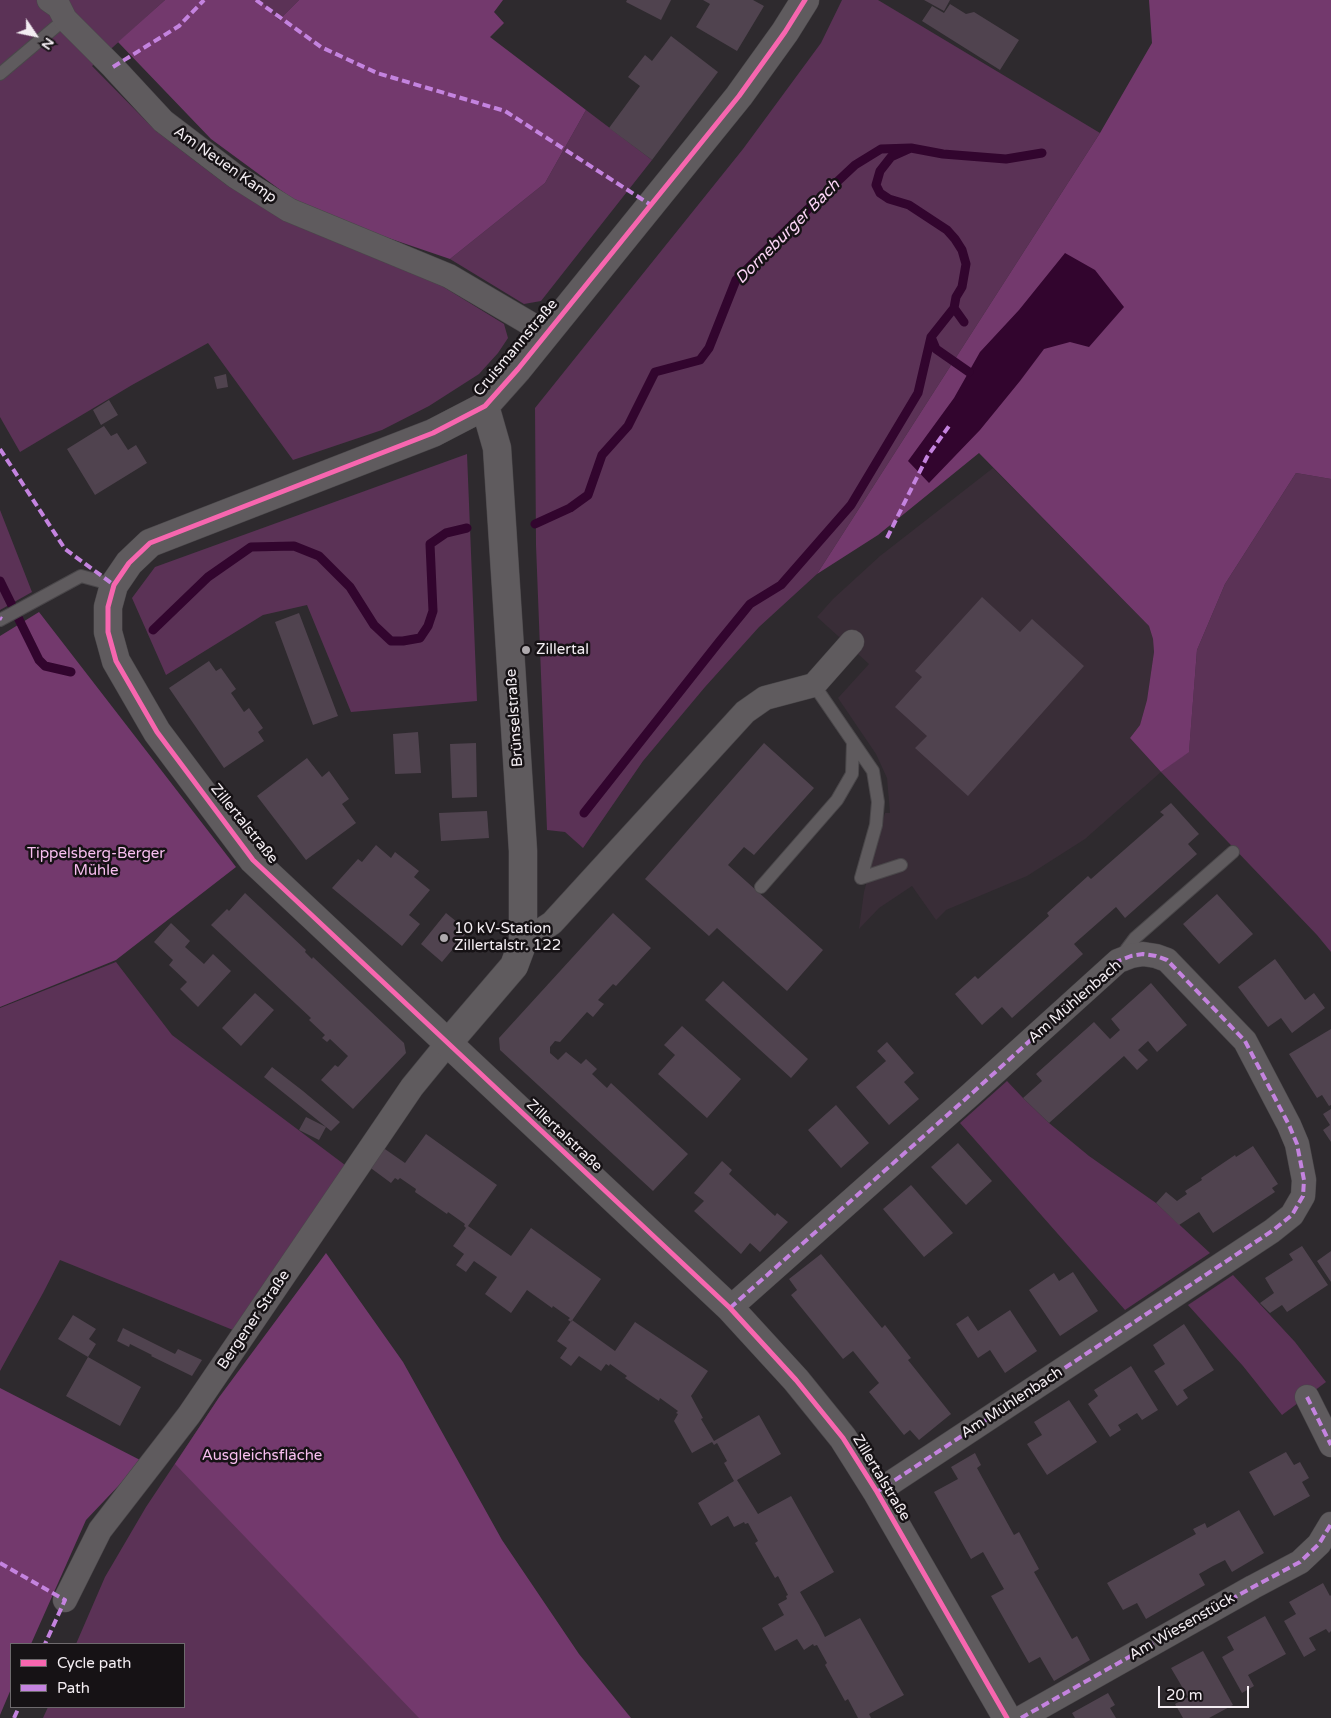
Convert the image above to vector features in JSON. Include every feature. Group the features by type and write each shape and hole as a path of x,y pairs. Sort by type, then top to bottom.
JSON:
{"street":[{"name":"Cruismannstraße","path":"114,586 129,563 150,543 433,433 485,406 740,96 805,0"},
{"name":"Am Neuen Kamp","path":"58,7 163,121 235,176 289,210 449,276 546,333"},
{"name":"Brünselstraße","path":"448,1043 514,966 523,942 523,851 497,448 485,406"},
{"name":"Zillertalstraße","path":"114,586 108,607 108,632 116,661 157,732 253,860 730,1308 796,1380 842,1438 877,1492 1007,1718"},
{"path":"523,942 552,923 745,712 765,698 814,685 852,642"},
{"name":"Am Mühlenbach","path":"730,1308 956,1108 1118,961 1143,954 1167,960 1244,1041 1297,1144 1304,1180 1303,1196 1292,1215 1277,1227 877,1492"},
{"name":"Bergener Straße","path":"65,1600 100,1530 190,1415 412,1087 448,1043"},
{"path":"1307,1397 1331,1445"},
{"name":"Am Wiesenstück","path":"1021,1718 1300,1562 1319,1544 1331,1524"}],"lane":[{"path":"0,74 58,7"},
{"path":"1,619 81,576 114,586"},
{"path":"814,685 873,771 878,802 876,825 861,878 901,865"},
{"path":"762,887 838,800 852,774 853,742"},
{"path":"1118,961 1135,938 1233,852"}],"shaded area":[{"path":"1065,253 1095,270 1124,307 1089,347 1070,342 1044,349 980,430 929,483 908,461 954,398 980,352 1019,310"},
{"path":"993,468 1149,626 1154,652 1147,700 1140,725 1130,738 1161,772 1085,839 1027,876 946,910 936,920 912,886 879,908 859,929 864,892 885,813 890,813 887,778 876,754 838,698 869,664 817,617 833,599 880,556"}],"green space":[{"path":"0,0 165,0 92,66 155,130 228,186 289,221 442,286 504,324 508,338 498,353 479,374 429,406 382,430 293,460 208,343 132,385 20,452 0,417"},
{"path":"165,0 260,0 279,20 299,0 503,0 494,12 504,23 490,37 586,110 545,183 450,259 309,211 211,139 118,42"},
{"path":"260,0 299,0 279,20"},
{"path":"842,0 878,0 1100,133 817,574 759,627 705,687 643,761 583,848 565,832 547,830 536,545 535,408 743,149 821,43"},
{"path":"1149,0 1331,0 1331,479 1296,473 1225,584 1197,650 1189,752 1161,772 1130,738 1140,725 1147,700 1154,652 1149,626 979,453 878,535 817,574 1100,133 1152,43"},
{"path":"586,110 652,160 541,301 524,304 450,259 545,183"},
{"path":"467,454 477,701 351,712 307,605 263,615 166,675 132,598 155,567"},
{"path":"1296,473 1331,479 1331,952 1161,772 1189,751 1197,650 1225,584"},
{"path":"0,510 32,592 0,610"},
{"name":"Tippelsberg-Berger Mühle","path":"39,612 236,867 116,960 0,1007 0,636"},
{"path":"116,962 172,1035 345,1165 233,1330 60,1260 0,1371 0,1008"},
{"path":"1007,1081 1049,1123 1089,1156 1156,1203 1210,1253 1125,1310 960,1123"},
{"name":"Ausgleichsfläche","path":"326,1253 403,1362 502,1540 579,1654 631,1718 419,1718 175,1464 220,1396"},
{"path":"1233,1275 1295,1342 1326,1382 1282,1415 1243,1366 1188,1305"},
{"path":"0,1388 142,1461 86,1520 31,1643 10,1643 10,1691 0,1715"},
{"name":"Ausgleichsfläche","path":"220,1396 506,1718 43,1718 48,1708 185,1708 185,1643 76,1643 105,1577 146,1507"}],"building":[{"path":"627,0 671,0 661,20 626,2"},
{"path":"703,0 753,0 764,6 737,51 696,27 710,4"},
{"path":"924,0 950,0 944,11"},
{"path":"950,4 966,14 974,12 1019,40 1000,70 922,21 932,6 944,13"},
{"path":"671,36 718,72 652,160 609,128 640,86 628,77 645,55 652,61"},
{"path":"226,374 228,387 217,389 214,377"},
{"path":"109,400 118,415 101,425 93,410"},
{"path":"104,426 111,436 117,433 128,450 136,445 147,463 95,495 67,449"},
{"path":"982,597 1020,632 1032,619 1084,666 968,796 915,748 927,736 895,707 922,677 915,671"},
{"path":"299,613 338,716 313,725 275,622"},
{"path":"209,661 216,671 221,668 236,689 231,693 244,712 249,708 263,728 258,732 264,741 224,768 169,688"},
{"path":"418,732 421,773 395,774 393,734"},
{"path":"476,743 477,797 452,798 450,744"},
{"path":"764,743 814,788 754,855 744,847 728,865 823,950 787,991 717,928 709,936 645,879"},
{"path":"307,758 322,777 329,771 349,799 342,804 356,823 306,860 257,796"},
{"path":"1171,803 1199,834 1188,844 1197,854 1125,918 1116,907 1074,944 1083,954 1012,1018 1002,1007 982,1025 955,994 975,976 978,979 1049,916 1047,913 1088,876 1091,879 1164,815 1160,812"},
{"path":"487,811 489,838 441,841 439,813"},
{"path":"376,845 391,858 395,852 419,871 414,877 430,890 409,915 420,924 402,946 332,888 358,859 362,862"},
{"path":"245,893 306,950 305,952 312,959 313,957 404,1043 406,1053 353,1109 321,1080 335,1065 338,1067 348,1056 330,1039 327,1042 322,1038 325,1035 309,1020 311,1018 211,925 227,909 229,911"},
{"path":"1217,894 1253,934 1219,964 1183,924"},
{"name":"10 kV-Station Zillertalstr. 122","path":"446,913 468,931 442,962 421,944"},
{"path":"613,913 651,948 616,986 613,984 598,1000 604,1004 593,1017 587,1012 560,1042 555,1041 550,1047 550,1053 558,1060 566,1052 581,1064 586,1059 597,1069 592,1074 607,1088 611,1083 688,1154 653,1191 500,1050 499,1038"},
{"path":"171,923 190,941 185,947 204,964 213,954 231,971 198,1007 180,989 187,982 169,965 173,960 154,942"},
{"path":"1275,959 1305,1000 1314,993 1325,1008 1292,1033 1281,1018 1268,1027 1238,987"},
{"path":"723,981 808,1059 791,1078 705,1000"},
{"path":"1151,983 1187,1025 1157,1052 1148,1041 1138,1050 1148,1060 1137,1070 1124,1056 1049,1123 1023,1098 1042,1081 1036,1074 1094,1022 1110,1039 1120,1030 1111,1019"},
{"path":"255,993 274,1010 241,1046 222,1028"},
{"path":"682,1026 741,1079 707,1118 658,1074 675,1055 664,1045"},
{"path":"1331,1029 1331,1105 1329,1106 1322,1095 1317,1098 1289,1054"},
{"path":"887,1042 914,1073 904,1082 919,1099 889,1125 856,1087 886,1061 877,1051"},
{"path":"272,1067 340,1122 331,1131 264,1077"},
{"path":"836,1105 869,1143 841,1168 808,1130"},
{"path":"1331,1109 1331,1142 1323,1130 1330,1125 1323,1114"},
{"path":"306,1117 326,1127 319,1140 299,1130"},
{"path":"426,1134 497,1185 468,1226 511,1256 531,1228 601,1279 571,1322 568,1320 570,1318 527,1290 511,1313 485,1294 497,1277 474,1261 466,1272 456,1265 464,1254 453,1246 466,1228 465,1224 415,1192 416,1189 400,1178 398,1180 395,1178 391,1183 368,1166 382,1147 405,1163"},
{"path":"958,1143 992,1181 966,1205 931,1167"},
{"path":"1253,1146 1278,1184 1272,1188 1275,1192 1213,1233 1199,1212 1179,1225 1156,1203 1166,1192 1177,1201 1187,1194 1185,1191 1202,1180 1201,1178 1235,1155 1236,1157"},
{"path":"722,1161 732,1170 729,1174 775,1216 777,1213 788,1222 760,1252 750,1243 741,1254 694,1211 704,1201 694,1193"},
{"path":"911,1185 953,1233 924,1257 883,1209"},
{"path":"1302,1246 1328,1285 1287,1312 1282,1305 1270,1313 1260,1303 1274,1293 1265,1278 1293,1260 1289,1254"},
{"path":"1331,1251 1331,1282 1317,1261"},
{"path":"821,1254 882,1328 885,1325 911,1358 908,1360 951,1414 919,1440 910,1430 904,1435 869,1392 879,1383 853,1351 843,1359 791,1295 797,1290 789,1279"},
{"path":"1073,1272 1098,1311 1060,1336 1029,1290 1054,1273 1059,1281"},
{"path":"1010,1310 1037,1351 1005,1373 990,1350 978,1358 956,1324 968,1316 978,1331"},
{"path":"73,1315 96,1329 89,1339 96,1344 88,1357 58,1339"},
{"path":"572,1320 615,1351 635,1322 708,1371 691,1396 703,1418 701,1419 714,1441 759,1415 781,1454 737,1480 758,1514 791,1496 834,1572 800,1592 825,1637 860,1618 904,1695 869,1714 871,1718 858,1718 848,1699 845,1701 825,1665 827,1663 817,1645 814,1646 813,1644 804,1650 797,1639 775,1651 762,1628 784,1615 778,1604 787,1599 786,1596 788,1595 778,1576 775,1578 755,1543 758,1541 748,1523 745,1524 744,1522 734,1527 728,1516 711,1526 698,1503 734,1481 724,1463 727,1461 717,1443 714,1445 712,1442 692,1453 674,1421 678,1411 660,1398 659,1401 641,1389 610,1364 609,1366 606,1364 601,1371 579,1356 571,1366 560,1358 567,1348 557,1341"},
{"path":"1184,1324 1214,1370 1183,1390 1188,1398 1177,1406 1154,1371 1165,1364 1153,1345"},
{"path":"123,1328 175,1354 178,1349 202,1360 192,1376 130,1344 129,1347 117,1341"},
{"path":"88,1357 141,1387 120,1426 66,1396"},
{"path":"1131,1366 1158,1410 1142,1420 1137,1413 1118,1425 1121,1430 1110,1437 1088,1404 1098,1396 1094,1390"},
{"path":"1069,1400 1097,1442 1047,1475 1027,1444 1042,1435 1034,1422"},
{"path":"1286,1452 1294,1465 1300,1462 1309,1478 1302,1482 1310,1496 1274,1516 1249,1472"},
{"path":"975,1453 981,1465 977,1468 1014,1535 1019,1532 1039,1569 1034,1572 1072,1639 1077,1636 1090,1660 1054,1681 1040,1657 1029,1663 991,1596 1004,1589 983,1552 971,1559 934,1492 958,1479 951,1467"},
{"path":"1239,1510 1264,1553 1232,1572 1225,1560 1213,1566 1199,1574 1205,1585 1146,1619 1137,1603 1123,1610 1107,1583 1196,1534 1193,1529 1205,1523 1207,1528"},
{"path":"1323,1583 1331,1595 1331,1631 1329,1633 1326,1629 1309,1638 1316,1650 1304,1657 1284,1621 1296,1614 1289,1602"},
{"path":"1265,1616 1286,1654 1248,1675 1254,1686 1242,1693 1222,1657 1234,1650 1227,1637"},
{"path":"1203,1651 1233,1705 1209,1718 1183,1718 1175,1704 1188,1697 1171,1668"},
{"path":"1108,1693 1115,1705 1110,1708 1116,1718 1075,1718 1072,1713"}],"waterway":[{"name":"Dorneburger Bach","path":"535,524 570,508 588,495 602,455 628,426 655,372 700,360 709,348 736,280 855,165 881,149 911,148 943,154 1006,159 1042,153"},
{"path":"584,813 750,604 781,585 851,505 918,393 931,337 954,308 956,297 962,287 966,264 962,250 947,230 909,205 889,199 880,193 876,185 880,171 891,157 911,148"},
{"path":"954,308 964,322"},
{"path":"931,337 936,349 969,372"},
{"path":"153,630 208,577 251,547 294,546 319,556 350,587 374,625 391,641 420,638 428,626 433,611 430,544 446,533 467,528"},
{"path":"0,581 39,660 45,666 71,672"}],"marked path":[{"path":"113,67 179,26 204,0"},
{"path":"256,0 321,47 377,73 505,111 651,205"},
{"path":"887,538 927,457 949,426"},
{"path":"0,449 65,549 114,585"},
{"path":"730,1308 1118,961 1143,954 1167,960 1245,1041 1297,1144 1304,1180 1303,1196 1292,1215 1272,1231 877,1492"},
{"path":"1307,1397 1331,1445"},
{"path":"1021,1718 1300,1562 1319,1544 1331,1524"},
{"path":"0,1563 65,1600 45,1643"},
{"path":"14,1718 19,1708"}],"cycle path":[{"path":"805,0 785,32 739,96 518,369 485,406 433,433 150,543 129,563 114,585 108,607 108,632 116,661 157,732 253,860 730,1308 796,1380 843,1438 877,1492 1007,1718"}],"place":[{"name":"Zillertal","path":"526,650"},
{"name":"10 kV-Station Zillertalstr. 122","path":"444,938"}]}
